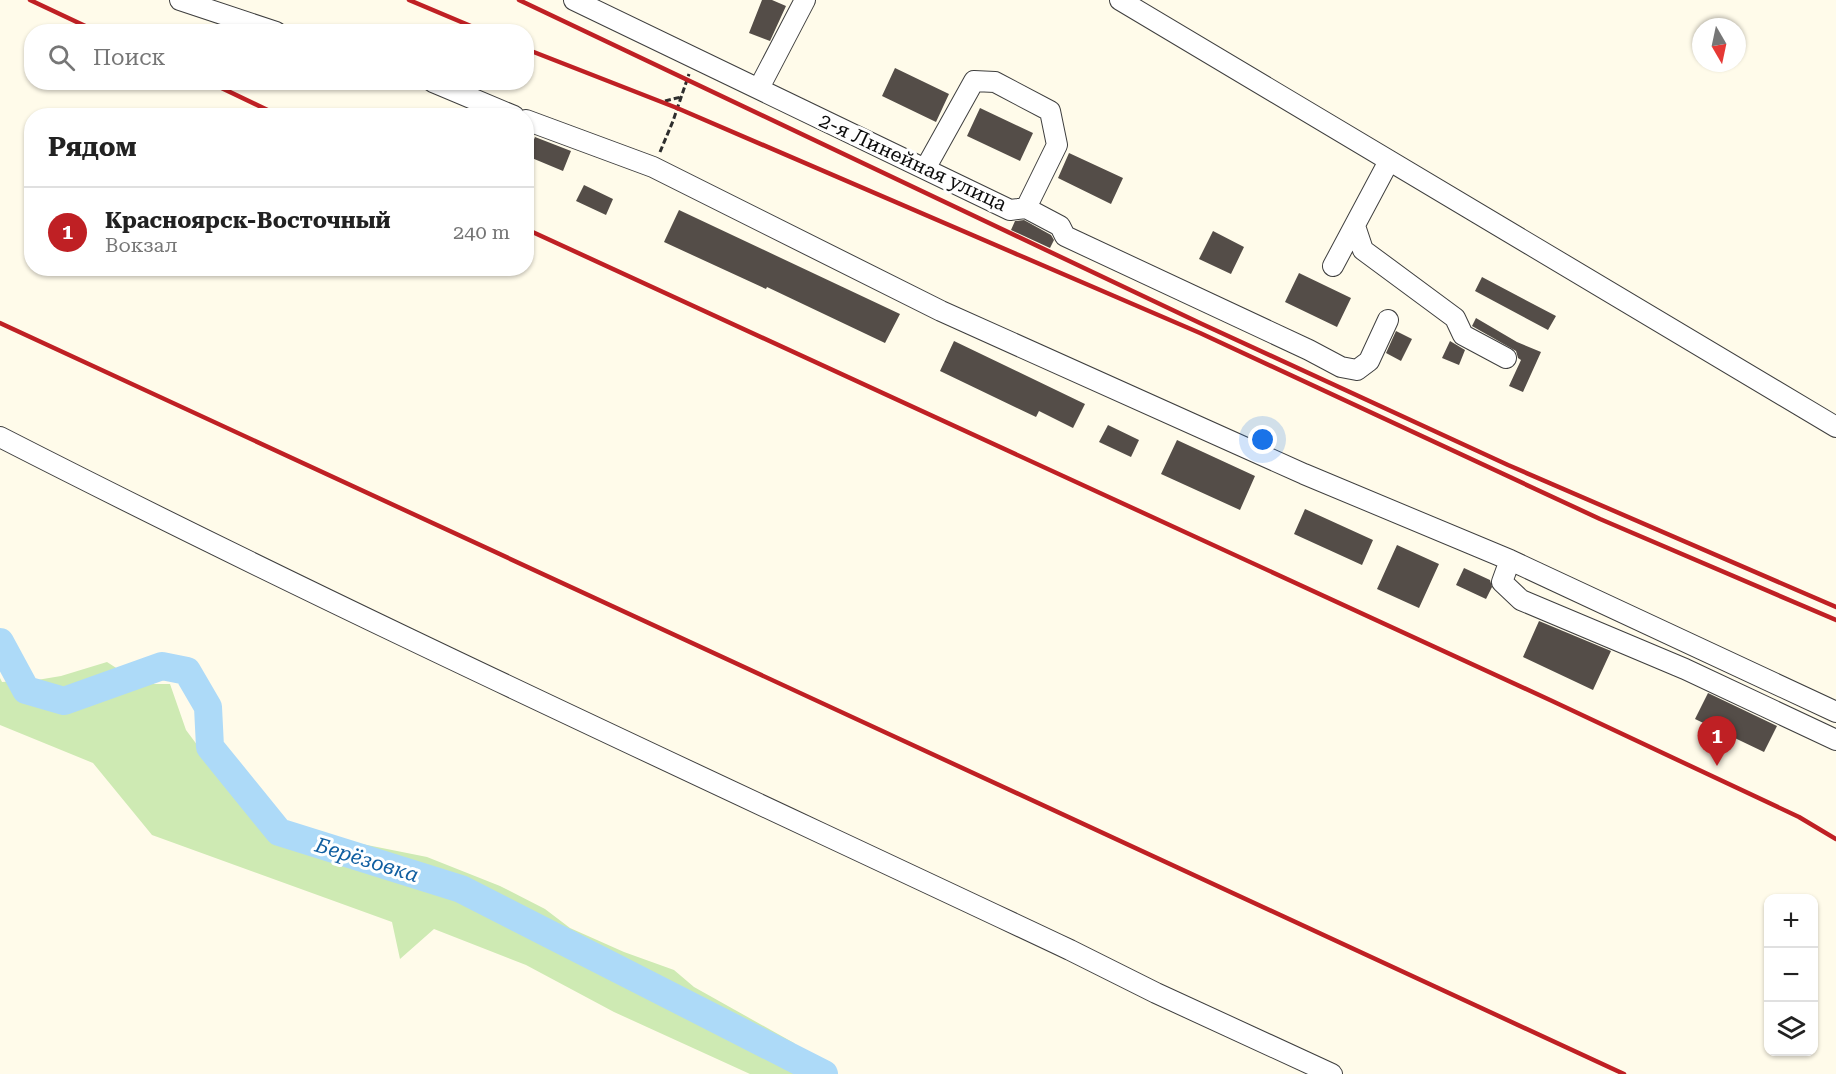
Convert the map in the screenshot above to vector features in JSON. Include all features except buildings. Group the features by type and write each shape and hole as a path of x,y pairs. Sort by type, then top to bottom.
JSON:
{"street":[{"path":"180,0 252,24"},
{"name":"2-я Линейная улица","path":"574,0 1010,210 1026,208 1060,226 1065,236 1309,350 1341,368 1357,370 1369,361 1388,320"},
{"path":"759,88 805,0"},
{"path":"1120,0 1836,427"},
{"path":"925,169 974,81 995,82 1050,111 1057,145 1026,208"},
{"path":"452,90 495,108"},
{"path":"534,123 653,167 941,311 1304,474 1510,560 1836,711"},
{"path":"1333,266 1389,161"},
{"path":"1354,226 1363,250 1455,318 1463,335 1506,358"},
{"path":"0,437 129,503 317,594 1070,950 1156,993 1332,1074"},
{"path":"1510,560 1503,582 1521,600 1685,669 1836,740"}],"path":[{"path":"653,167 674,121 691,70 682,69"},
{"path":"665,101 681,97"}],"green space":[{"path":"107,662 141,684 170,684 186,730 230,789 287,824 337,839 427,857 500,886 545,909 570,928 624,952 674,970 694,987 794,1043 816,1074 750,1074 614,1012 526,965 434,929 400,959 392,922 152,835 93,763 0,725 0,678 2,682 37,680 61,676"}],"waterway":[{"name":"Берёзовка","path":"0,642 26,690 64,701 162,666 187,671 208,707 210,747 279,832 461,889 824,1074"}],"railway":[{"path":"30,0 81,24"},
{"path":"409,0 466,24"},
{"path":"519,0 1202,324 1508,465 1836,607"},
{"path":"534,52 677,108 1200,333 1600,519 1836,620"},
{"path":"226,90 263,108"},
{"path":"534,233 1550,700 1799,817 1836,839"},
{"path":"0,323 1624,1074"}],"place":[{"name":"Красноярск-Восточный","path":"1717,766"}]}
